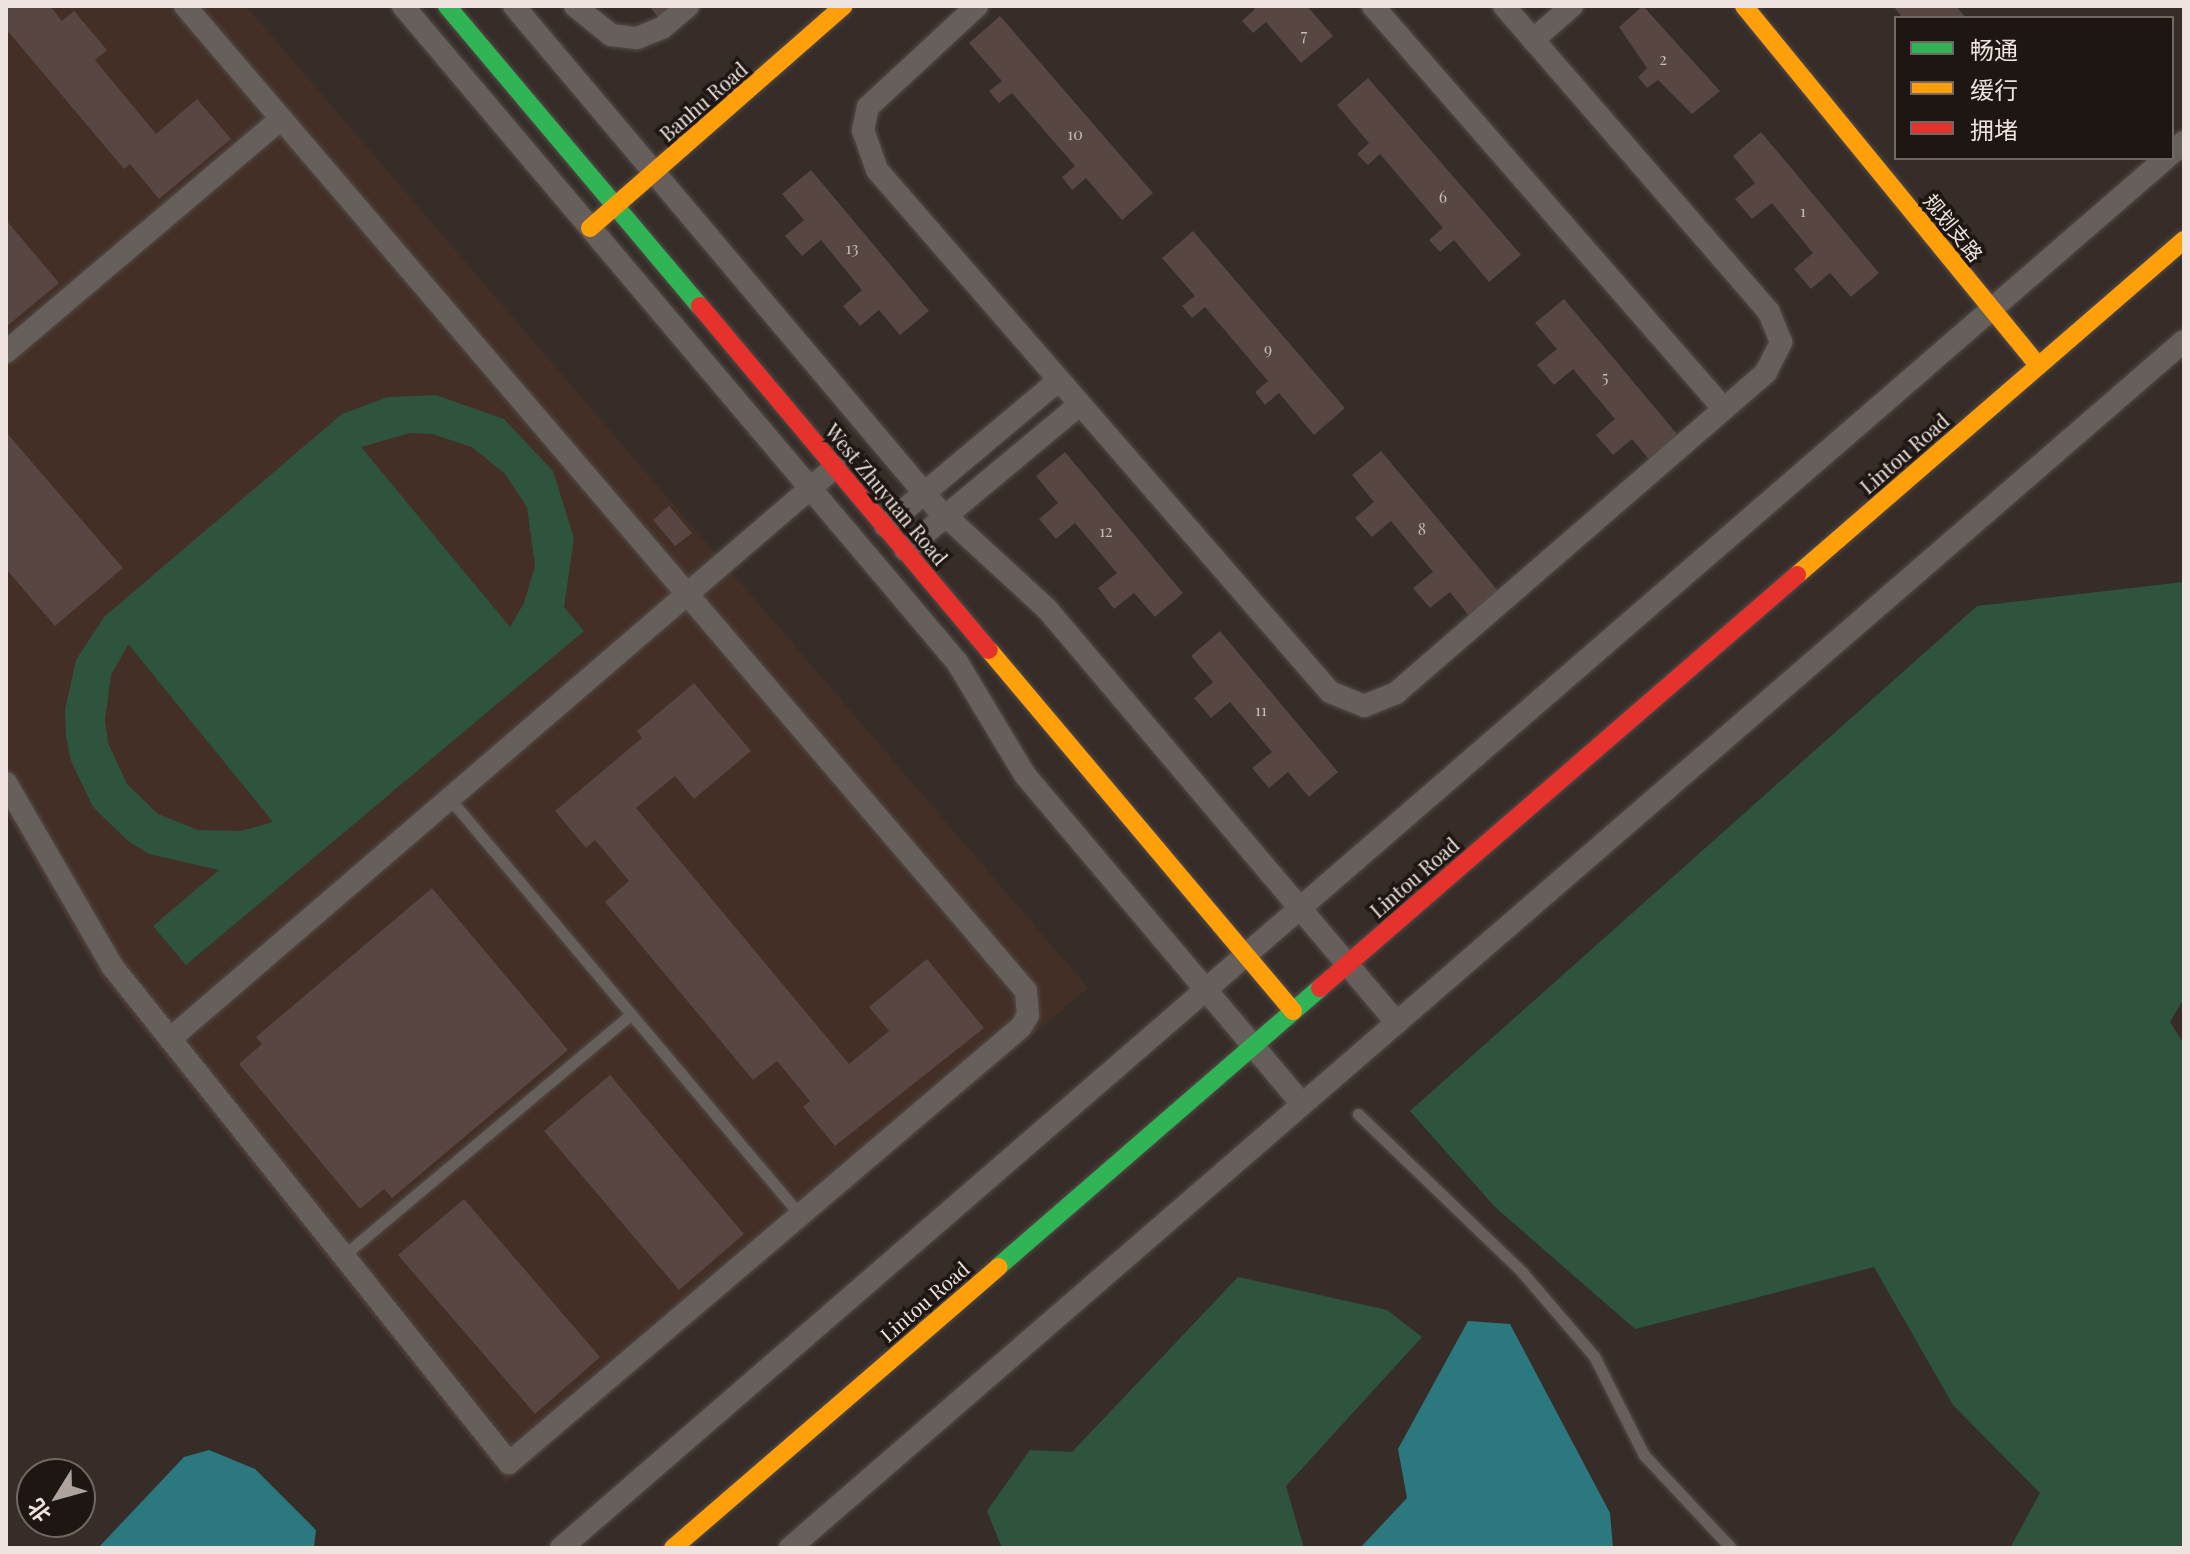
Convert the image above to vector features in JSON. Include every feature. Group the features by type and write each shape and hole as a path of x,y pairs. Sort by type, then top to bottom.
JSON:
{"main road":[{"name":"West Zhuyuan Road","path":"447,6 1293,1011"},
{"name":"Banhu Road","path":"590,228 844,6"},
{"name":"规划支路","path":"1744,6 2039,366"},
{"name":"Lintou Road","path":"673,1548 2184,240"}],"street":[{"path":"6,783 112,966 509,1463 1021,1027 1030,1002 185,6"},
{"path":"403,6 957,662 1025,775 1302,1104"},
{"path":"514,6 924,493 1047,609 1397,1023"},
{"path":"575,6 611,35 637,38 662,28 688,6"},
{"path":"977,6 881,90 868,107 863,130 877,170 1330,692 1364,706 1396,693 1724,409 1777,358 1781,342 1777,325 1504,6"},
{"path":"1373,6 1724,409"},
{"path":"1533,40 1572,6"},
{"path":"6,352 281,119"},
{"path":"561,1548 2164,160"},
{"path":"790,1548 2184,341"},
{"path":"885,526 1059,380"},
{"path":"905,550 1080,404"},
{"path":"170,1039 835,467"}],"lane":[{"path":"450,799 800,1215"},
{"path":"343,1256 631,1014"},
{"path":"1358,1114 1522,1272 1594,1356 1644,1455 1731,1548"}],"shaded area":[{"path":"6,6 246,6 1088,988 506,1483 100,977 6,813"}],"green space":[{"path":"436,395 504,419 553,471 574,538 564,607 584,631 186,965 153,926 219,870 149,854 128,841 93,807 71,761 66,736 65,710 76,660 104,617 342,414 387,397","holes":["410,433 432,434 472,447 505,474 527,507 535,566 524,603 510,627 361,447","129,645 273,822 241,831 198,830 158,814 127,784 108,743 105,720 111,675"]},
{"path":"2184,582 2184,998 2170,1022 2184,1044 2184,1548 2010,1548 2040,1493 1953,1405 1874,1267 1635,1329 1495,1207 1410,1111 1977,606"},
{"path":"1238,1277 1387,1310 1422,1337 1286,1486 1304,1548 1002,1548 987,1511 1030,1450 1072,1452"}],"water":[{"path":"1468,1321 1510,1324 1610,1513 1613,1548 1360,1548 1407,1498 1398,1449"},
{"path":"209,1450 255,1469 316,1530 314,1548 98,1548 184,1457"}],"building":[{"path":"6,6 50,6 62,21 74,11 107,50 95,60 156,134 197,99 231,139 159,199 130,164 124,169 6,29"},
{"path":"649,6 671,6 658,17"},
{"path":"1252,6 1307,6 1333,36 1301,63 1266,22 1253,33 1242,21 1255,9"},
{"path":"1643,6 1720,91 1692,114 1658,80 1647,88 1638,77 1647,68 1619,27"},
{"path":"1893,6 1956,6 1964,16 1901,16"},
{"path":"1000,16 1153,193 1122,220 1086,178 1072,190 1062,177 1075,166 1012,93 999,103 989,91 1002,81 969,43"},
{"path":"1368,78 1521,255 1489,282 1454,240 1440,252 1429,240 1443,228 1380,154 1368,165 1357,154 1369,143 1337,105"},
{"path":"1761,132 1879,273 1851,297 1830,273 1811,289 1794,269 1813,253 1772,203 1752,219 1735,199 1755,183 1733,156"},
{"path":"811,170 929,311 900,335 879,310 860,326 843,306 862,290 821,240 802,256 785,236 804,220 782,194"},
{"path":"6,220 59,283 6,327"},
{"path":"1193,231 1345,408 1314,435 1279,393 1265,405 1255,392 1268,381 1205,307 1192,318 1182,306 1195,296 1162,258"},
{"path":"1564,299 1682,440 1653,464 1632,439 1613,455 1596,435 1615,419 1573,369 1554,385 1537,365 1557,349 1535,323"},
{"path":"6,432 123,568 55,626 6,569"},
{"path":"1381,451 1499,592 1470,617 1450,592 1430,608 1413,588 1433,572 1391,521 1372,537 1355,518 1374,502 1352,475"},
{"path":"1065,452 1183,593 1155,617 1134,593 1114,609 1098,588 1117,573 1075,523 1056,539 1039,519 1058,503 1036,476"},
{"path":"669,506 692,533 675,546 653,520"},
{"path":"1220,631 1338,772 1309,797 1288,772 1269,788 1252,768 1272,752 1230,702 1211,718 1194,698 1213,682 1191,656"},
{"path":"694,683 751,751 694,799 675,776 636,808 849,1064 889,1031 869,1007 927,959 984,1028 835,1146 803,1107 810,1101 777,1061 753,1080 605,902 629,881 595,840 586,848 555,811 642,738 637,731"},
{"path":"432,888 568,1050 392,1198 384,1189 360,1209 239,1064 262,1044 256,1037"},
{"path":"610,1075 744,1234 679,1290 544,1131"},
{"path":"464,1199 600,1357 535,1414 398,1255"}],"traffic: fast":[{"path":"447,6 700,306"},
{"path":"998,1267 1320,988"}],"traffic: slow":[{"path":"590,228 844,6"},
{"path":"1744,6 2039,366"},
{"path":"1797,575 2184,240"},
{"path":"989,650 1293,1011"},
{"path":"673,1548 998,1267"}],"traffic: jam":[{"path":"700,306 989,650"},
{"path":"1320,988 1797,575"}]}
